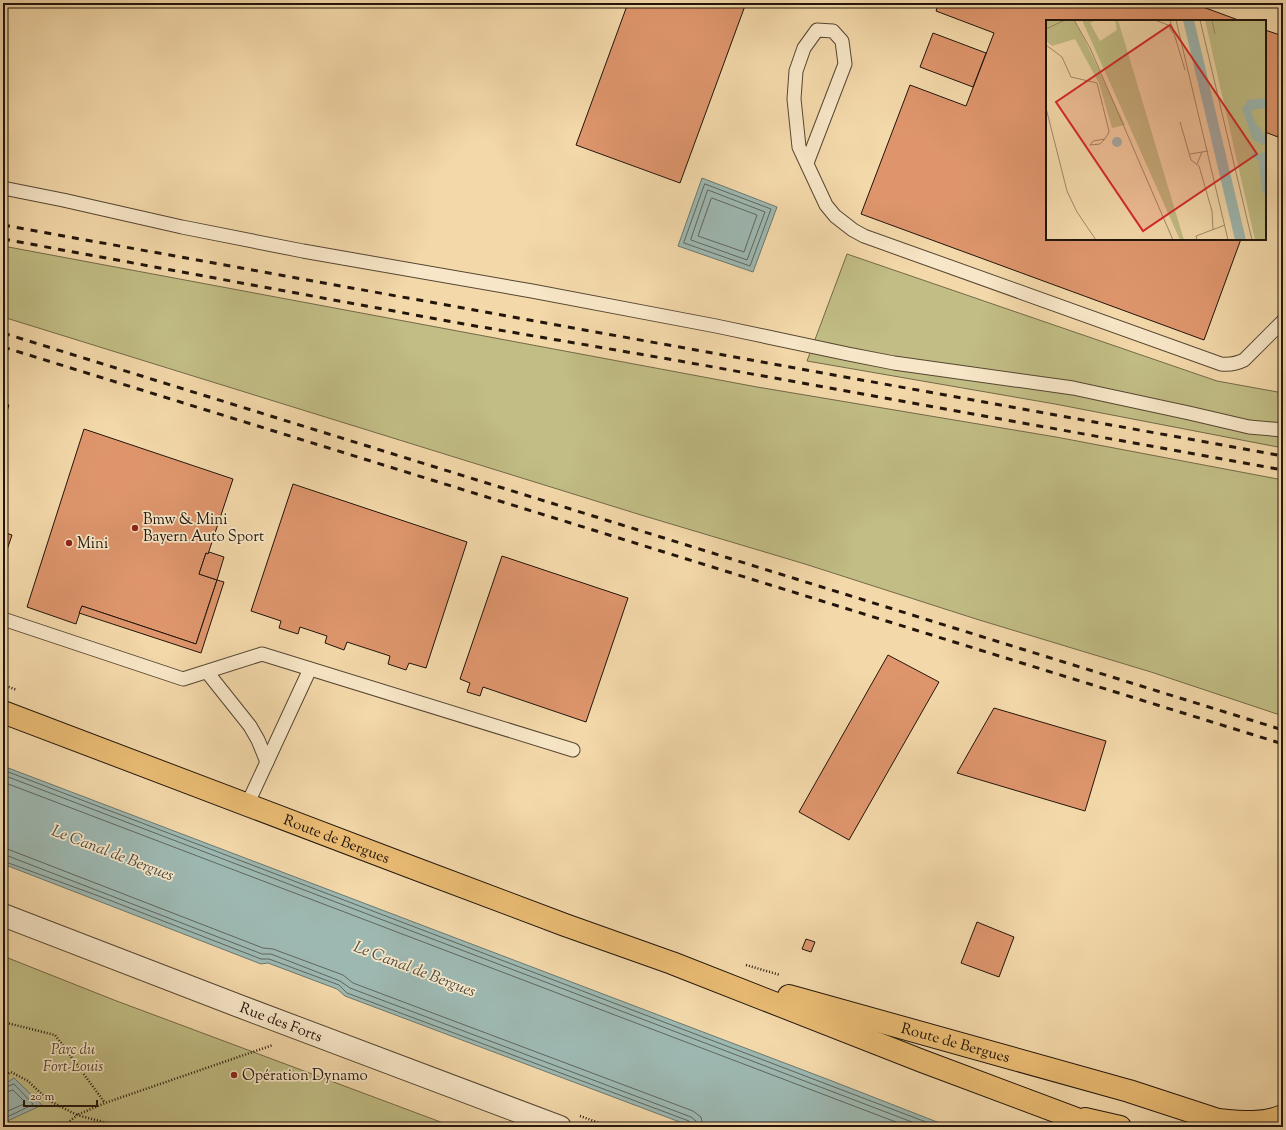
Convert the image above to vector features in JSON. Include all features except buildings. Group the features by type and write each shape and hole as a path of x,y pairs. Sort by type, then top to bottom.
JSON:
{"main road":[{"name":"Route de Bergues","path":"3,712 565,925 672,963 922,1061 1098,1127"},
{"name":"Route de Bergues","path":"672,963 1129,1091 1239,1127"},
{"path":"1059,1113 1120,1127"},
{"path":"1217,1120 1261,1122 1283,1116"}],"street":[{"name":"Rue des Forts","path":"3,915 560,1127"}],"lane":[{"path":"807,163 845,64 842,41 833,31 817,30 804,48 796,71 794,99 799,147 826,205 835,216 853,230 864,236 1221,364 1237,364 1244,360 1283,321"},
{"path":"3,188 182,227 303,251 709,324 902,364 1073,388 1249,427 1283,430"},
{"path":"3,619 183,679 262,654 573,750"},
{"path":"247,805 310,669"},
{"path":"207,672 250,726 258,740 267,762"}],"path":[{"path":"3,685 18,690"},
{"path":"742,964 780,975"},
{"path":"3,1022 56,1035 105,1103"},
{"path":"63,1127 77,1115 105,1103 309,1032"},
{"path":"3,1076 11,1072 28,1081 48,1100 77,1115 122,1127"}],"green space":[{"path":"3,246 757,387 1056,437 1283,480 1283,716 1151,672 976,619 805,564 641,515 3,317"},
{"path":"847,254 1217,381 1283,393 1283,448 1055,404 807,361"},
{"name":"Parc du Fort-Louis","path":"3,956 114,1000 454,1127 3,1127"}],"water":[{"path":"702,178 777,207 753,272 678,246"},
{"name":"Le Canal de Bergues","path":"3,766 950,1127 693,1127 345,996 337,989 268,963 261,964 3,864"},
{"path":"14,1078 42,1105 3,1123 3,1085"}],"railway":[{"path":"3,225 1283,456"},
{"path":"3,239 464,324 680,361 1283,470"},
{"path":"3,333 1283,730"},
{"path":"3,347 1283,744"}],"place":[{"name":"Bmw & Mini Bayern Auto Sport","path":"135,528"},
{"name":"Mini","path":"69,543"},
{"name":"Opération Dynamo","path":"234,1075"}]}
